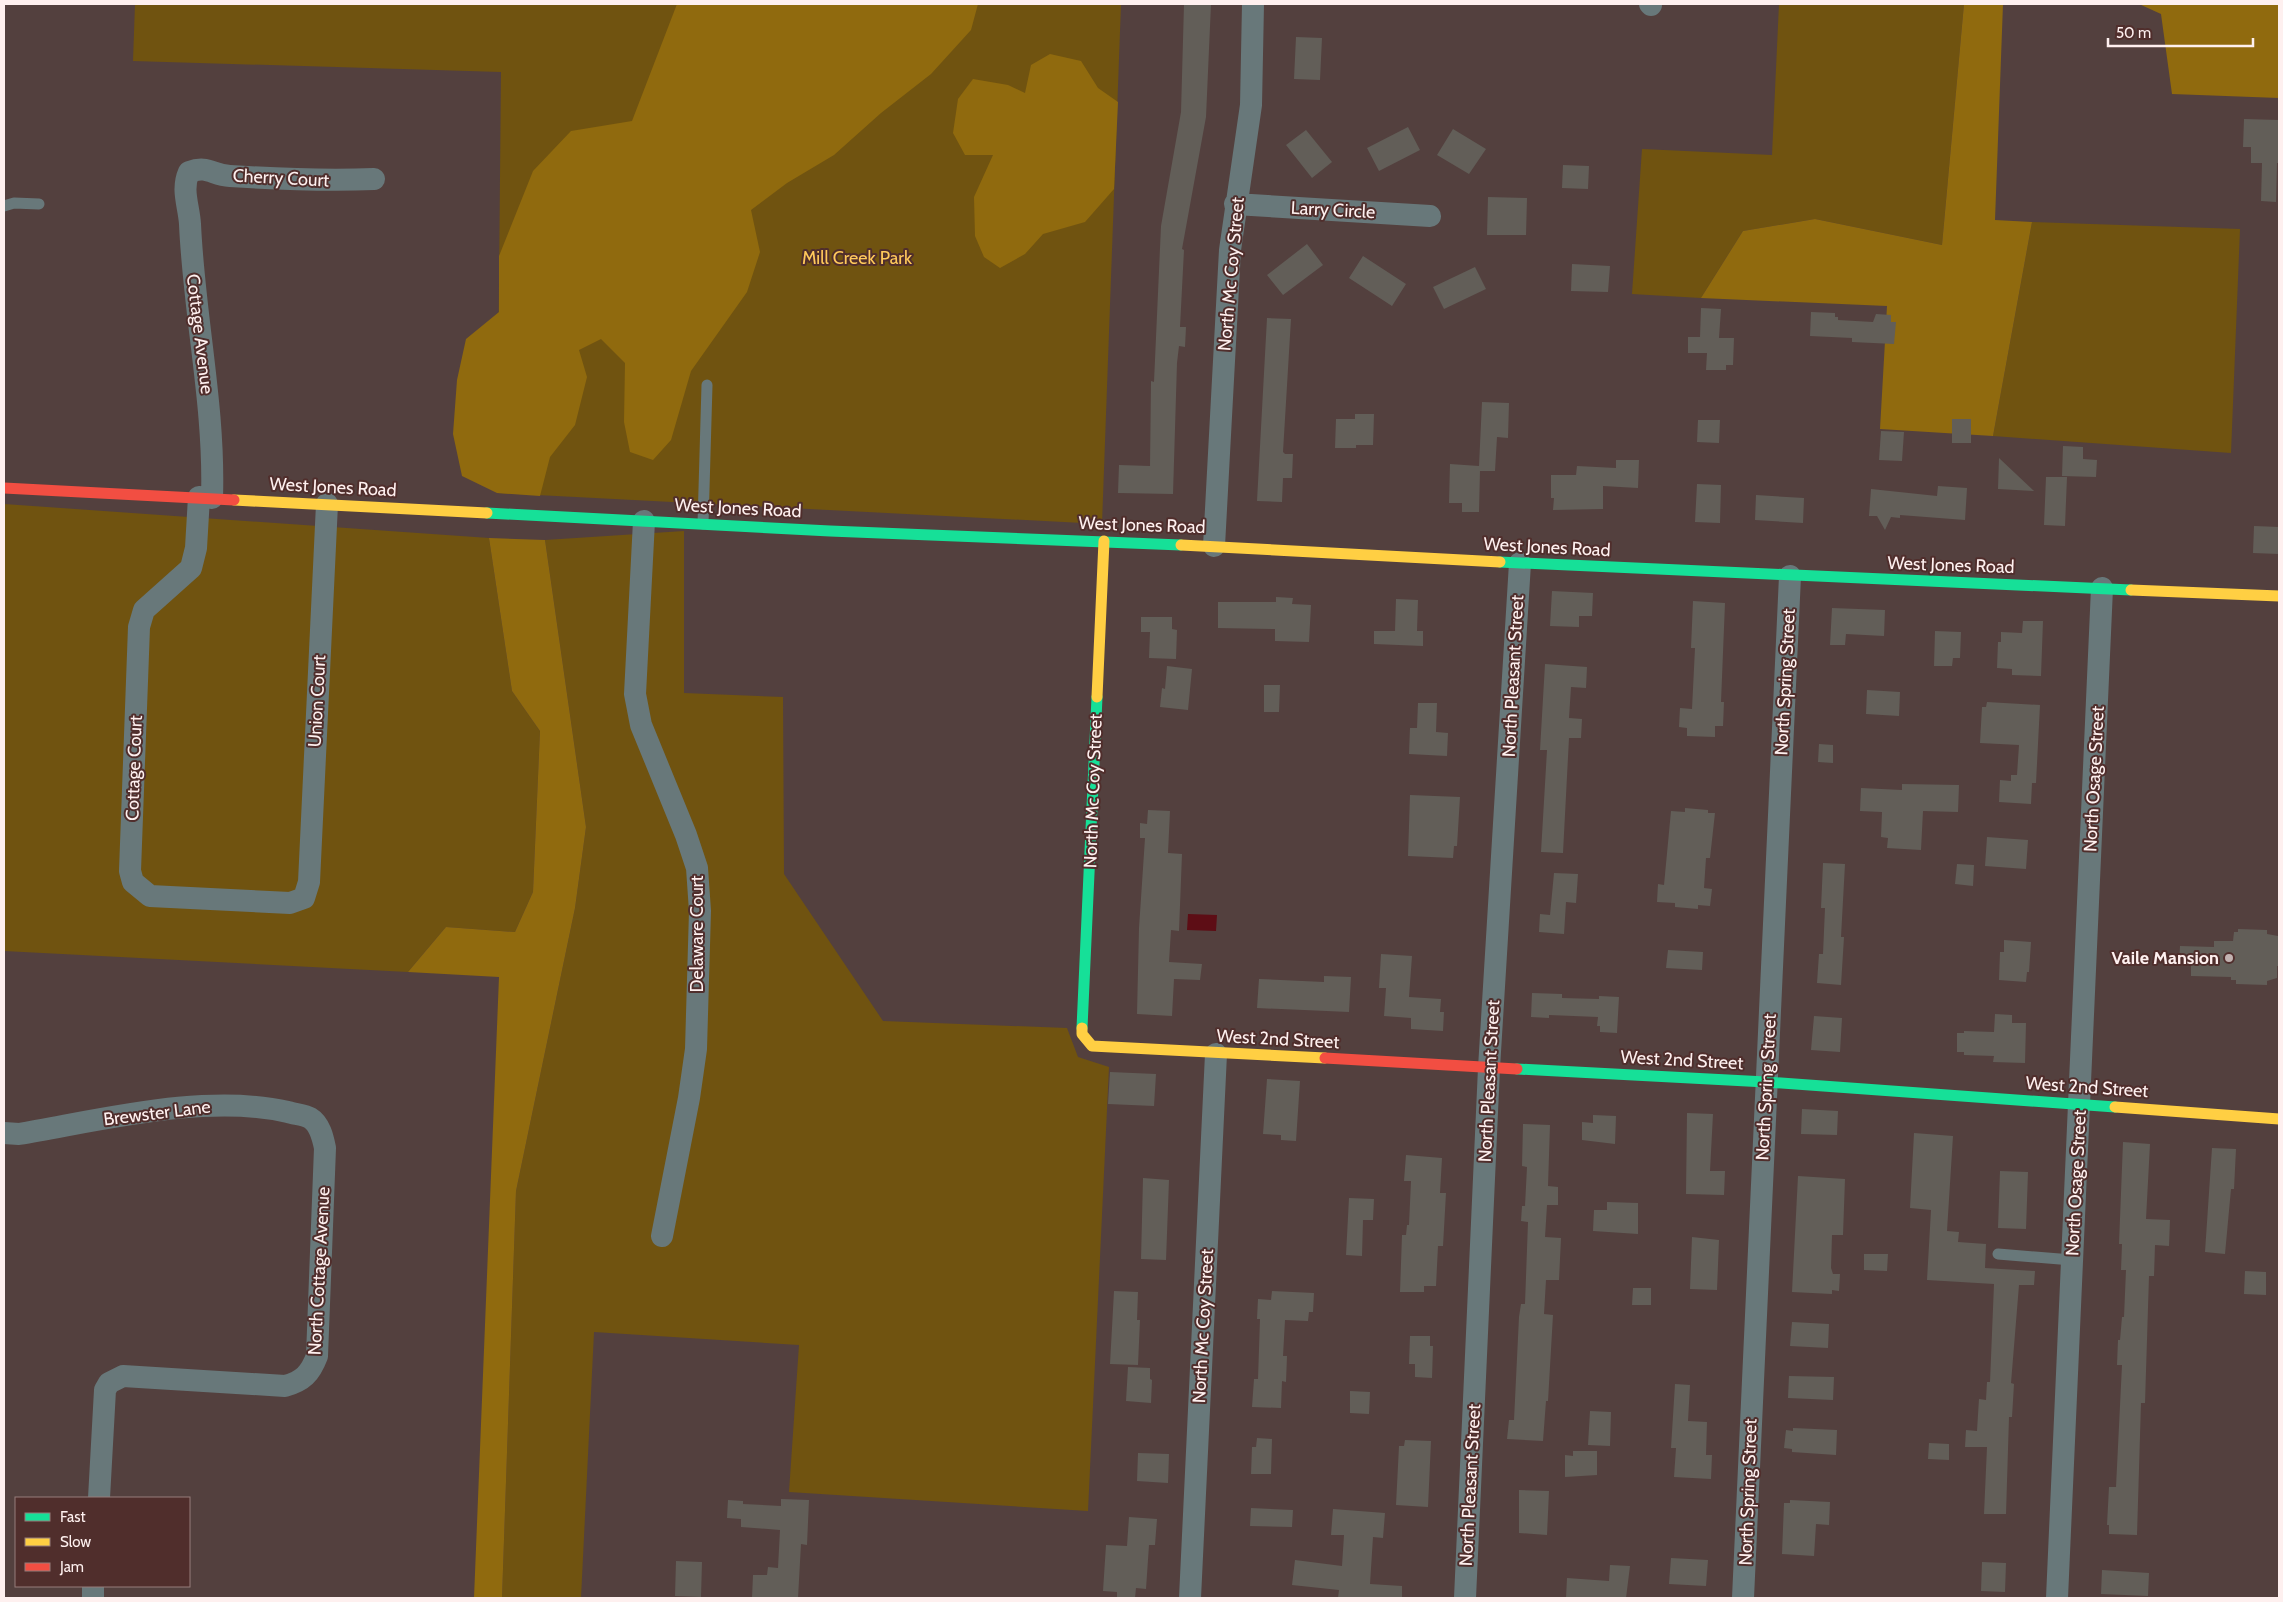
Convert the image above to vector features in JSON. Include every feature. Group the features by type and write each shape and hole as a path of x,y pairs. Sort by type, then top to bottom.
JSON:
{"street":[{"name":"North Mc Coy Street","path":"1214,546 1230,250 1235,204 1247,145 1251,105 1253,4"},
{"name":"Cherry Court","path":"189,172 200,168 226,176 326,181 374,179"},
{"name":"Cottage Avenue","path":"189,172 184,182 185,194 190,217 192,273 210,413 205,498"},
{"name":"Larry Circle","path":"1235,204 1430,216"},
{"name":"West Jones Road","path":"4,488 830,531 1104,541 1790,576 2279,596"},
{"name":"Cottage Court","path":"205,498 196,548 190,568 144,610 139,627 130,871 133,882 150,896 290,903 304,898"},
{"name":"Union Court","path":"304,898 309,882 328,504"},
{"name":"Delaware Court","path":"644,521 635,694 641,724 697,868 700,911 696,1049 689,1098 662,1236"},
{"name":"North Mc Coy Street","path":"1086,1039 1082,1034 1104,541"},
{"name":"North Pleasant Street","path":"1465,1598 1489,1068 1520,563"},
{"name":"North Spring Street","path":"1743,1598 1790,576"},
{"name":"North Osage Street","path":"2056,1598 2102,588"},
{"name":"West 2nd Street","path":"1086,1039 1092,1046 1105,1048 1766,1082 2279,1119"},
{"name":"North Mc Coy Street","path":"1190,1598 1216,1054"},
{"name":"Brewster Lane","path":"4,1133 19,1134 152,1112 232,1105 272,1109 311,1118"},
{"name":"North Cottage Avenue","path":"98,1497 105,1390 109,1383 123,1376 285,1386 300,1382 311,1371 317,1356 325,1148 322,1132 311,1118"}],"lane":[{"path":"4,206 38,204"},
{"path":"702,524 707,385"},
{"path":"1998,1254 2072,1260"}],"green space":[{"name":"Mill Creek Park","path":"135,4 1121,4 1102,524 497,493 501,72 133,61"},
{"path":"1779,4 1964,4 1942,245 1815,219 1743,231 1701,298 1632,294 1642,149 1772,155"},
{"path":"2032,222 2240,229 2231,453 1993,436"},
{"path":"4,504 489,538 512,691 540,731 533,892 515,932 446,927 408,972 4,951"},
{"path":"684,531 684,693 783,697 784,874 883,1021 1067,1028 1078,1057 1109,1067 1088,1511 789,1492 799,1345 594,1332 581,1598 502,1598 516,1191 575,908 586,827 545,540"}],"shaded area":[{"path":"677,4 978,4 971,30 931,74 881,113 834,155 787,183 751,210 760,252 747,292 691,371 671,440 653,460 630,452 624,422 625,363 601,339 579,350 587,377 575,425 550,457 540,496 497,493 462,476 453,434 457,380 466,339 499,312 499,256 533,171 571,131 632,121"},
{"path":"1964,4 2003,4 1995,220 2032,222 1993,436 1880,429 1887,306 1701,298 1743,231 1815,219 1942,245"},
{"path":"2139,4 2279,4 2279,98 2172,94 2161,14"},
{"path":"1050,54 1081,61 1098,88 1118,102 1114,189 1085,222 1043,234 1025,254 1000,268 984,257 975,236 974,197 993,155 965,155 953,133 958,99 973,79 1008,85 1025,93 1031,65"},
{"path":"489,538 545,540 586,827 575,908 516,1191 502,1598 474,1598 499,977 408,972 446,927 515,932 533,892 540,731 512,691"},
{"path":"1188,914 1217,915 1216,931 1187,930"}],"building":[{"path":"1184,4 1211,4 1206,117 1182,249 1184,250 1180,327 1186,327 1185,347 1179,346 1177,363 1173,494 1118,493 1119,465 1150,466 1151,381 1154,382 1161,226 1181,112"},
{"path":"1296,37 1322,38 1320,80 1294,79"},
{"path":"2244,119 2279,120 2279,163 2277,163 2276,202 2261,201 2262,163 2251,163 2251,147 2243,147"},
{"path":"1408,127 1420,150 1379,171 1367,148"},
{"path":"1453,129 1486,149 1469,174 1437,155"},
{"path":"1306,130 1332,162 1312,178 1286,145"},
{"path":"1563,165 1589,166 1588,189 1562,188"},
{"path":"1488,197 1527,198 1526,235 1487,235"},
{"path":"1307,244 1323,265 1283,295 1267,275"},
{"path":"1363,256 1406,284 1392,306 1349,278"},
{"path":"1572,264 1610,266 1608,292 1571,291"},
{"path":"1475,267 1486,289 1444,309 1433,287"},
{"path":"1701,308 1721,309 1719,338 1734,338 1733,365 1726,365 1726,370 1706,370 1707,353 1688,353 1688,337 1700,337"},
{"path":"1811,312 1835,313 1835,317 1838,317 1838,320 1873,322 1876,314 1891,315 1891,322 1896,322 1894,344 1852,342 1852,338 1810,336"},
{"path":"1267,318 1291,319 1283,452 1285,454 1293,454 1292,478 1283,478 1282,502 1257,501"},
{"path":"1482,402 1509,403 1508,438 1497,437 1495,471 1480,471 1479,512 1462,512 1462,503 1449,503 1450,464 1479,466"},
{"path":"1355,414 1374,414 1373,445 1356,445 1356,448 1335,448 1336,419 1355,419"},
{"path":"1952,419 1971,419 1971,443 1952,443"},
{"path":"1698,420 1720,420 1719,443 1697,442"},
{"path":"1881,431 1904,432 1902,461 1879,460"},
{"path":"2063,446 2083,447 2083,459 2097,460 2096,477 2062,476"},
{"path":"1999,458 2034,491 1998,489"},
{"path":"1616,460 1639,460 1638,488 1603,486 1603,509 1553,510 1554,498 1551,498 1551,475 1576,475 1577,466 1616,468"},
{"path":"2046,477 2067,477 2065,526 2044,525"},
{"path":"1697,484 1721,485 1720,523 1695,522"},
{"path":"1938,486 1967,488 1965,520 1900,515 1900,518 1891,517 1885,530 1877,516 1869,516 1871,489 1937,496"},
{"path":"1756,495 1804,498 1803,523 1755,520"},
{"path":"2254,526 2279,527 2279,554 2253,553"},
{"path":"1552,591 1593,593 1592,616 1579,616 1579,627 1550,626"},
{"path":"1276,597 1293,598 1292,604 1311,605 1309,642 1275,641 1275,629 1218,628 1218,602 1276,602"},
{"path":"1396,599 1418,600 1417,631 1423,631 1423,646 1374,644 1374,631 1395,631"},
{"path":"1693,601 1725,603 1721,702 1724,702 1723,726 1715,726 1715,737 1687,736 1687,728 1679,727 1680,708 1692,709 1695,648 1691,648"},
{"path":"1832,608 1885,610 1884,636 1846,634 1845,645 1830,645"},
{"path":"1141,617 1172,617 1172,629 1177,630 1176,659 1149,658 1150,632 1141,632"},
{"path":"2023,621 2043,621 2041,676 2012,675 2012,669 1997,668 1998,642 2001,642 2001,632 2022,633"},
{"path":"1935,631 1961,632 1960,658 1953,658 1952,666 1934,666"},
{"path":"1545,664 1587,667 1586,688 1571,687 1569,718 1582,719 1581,738 1569,738 1563,853 1541,852 1547,750 1540,750"},
{"path":"1167,666 1192,669 1188,710 1160,707 1162,688 1165,689"},
{"path":"1264,685 1280,685 1279,712 1264,712"},
{"path":"1867,690 1900,692 1899,716 1866,714"},
{"path":"1987,702 2040,705 2036,783 2032,783 2031,804 1999,802 2000,780 2011,781 2011,775 2017,775 2019,745 1980,743 1982,707 1986,707"},
{"path":"1418,703 1437,703 1436,732 1448,733 1447,756 1409,754 1410,728 1417,728"},
{"path":"1819,744 1833,745 1833,763 1818,762"},
{"path":"1902,784 1959,785 1958,812 1923,811 1921,850 1887,848 1888,838 1881,837 1882,812 1860,811 1861,788 1902,790"},
{"path":"1410,795 1460,797 1457,846 1454,846 1453,858 1408,856"},
{"path":"1685,808 1708,810 1708,813 1715,813 1710,858 1706,858 1704,888 1712,889 1710,906 1698,905 1698,909 1675,907 1675,903 1657,902 1658,884 1664,885 1671,811 1685,812"},
{"path":"1148,810 1170,811 1168,853 1182,854 1179,931 1171,930 1169,962 1202,964 1200,980 1174,979 1172,1016 1137,1014 1139,928 1145,838 1140,838 1140,823 1147,824"},
{"path":"1987,837 2028,840 2026,869 1985,866"},
{"path":"1823,863 1845,864 1841,937 1844,937 1841,985 1817,983 1819,954 1823,954 1825,908 1821,908"},
{"path":"1957,864 1974,865 1973,886 1955,884"},
{"path":"1554,873 1578,874 1576,903 1566,902 1564,934 1539,932 1540,914 1550,915"},
{"name":"Vaile Mansion","path":"2238,929 2267,930 2267,934 2278,936 2279,966 2277,966 2277,978 2267,981 2267,985 2236,984 2236,980 2231,980 2231,977 2191,976 2191,965 2179,964 2180,946 2214,947 2214,941 2233,941 2234,932 2238,932"},
{"path":"2004,940 2031,942 2029,972 2027,972 2026,982 1999,980 2000,952 2004,952"},
{"path":"1668,950 1703,952 1702,970 1666,968"},
{"path":"1381,954 1412,956 1409,997 1441,999 1440,1012 1444,1012 1443,1031 1411,1029 1411,1018 1384,1016 1386,988 1379,988"},
{"path":"1324,976 1351,977 1349,1012 1257,1008 1259,979 1324,982"},
{"path":"1532,993 1562,994 1562,998 1599,999 1599,996 1619,997 1617,1033 1600,1032 1600,1026 1597,1026 1598,1017 1549,1015 1549,1018 1531,1017"},
{"path":"1995,1014 2012,1015 2012,1023 2026,1023 2025,1063 1993,1062 1994,1056 1964,1055 1964,1052 1957,1052 1957,1033 1964,1033 1964,1031 1994,1032"},
{"path":"1814,1016 1842,1018 1840,1052 1811,1050"},
{"path":"1110,1072 1156,1074 1154,1106 1108,1104"},
{"path":"1267,1079 1300,1081 1296,1141 1281,1140 1281,1135 1263,1134"},
{"path":"1802,1109 1838,1111 1837,1135 1801,1134"},
{"path":"1687,1113 1713,1114 1710,1171 1725,1171 1724,1195 1686,1194"},
{"path":"1593,1115 1616,1116 1615,1144 1582,1140 1582,1122 1593,1123"},
{"path":"1523,1124 1550,1125 1548,1186 1558,1187 1558,1205 1547,1205 1545,1237 1561,1238 1559,1280 1546,1280 1544,1314 1553,1315 1548,1401 1546,1401 1543,1441 1507,1439 1509,1420 1514,1420 1519,1317 1521,1304 1525,1304 1528,1222 1521,1221 1522,1206 1525,1206 1527,1167 1522,1166"},
{"path":"1914,1133 1953,1136 1947,1231 1959,1232 1958,1242 1986,1244 1985,1268 2035,1271 2034,1285 2019,1285 2011,1383 2014,1384 2012,1417 2009,1417 2006,1514 1984,1514 1987,1447 1965,1447 1966,1430 1977,1431 1979,1399 1986,1400 1987,1382 1990,1382 1994,1284 1927,1280 1931,1210 1910,1208"},
{"path":"2123,1142 2150,1144 2146,1219 2170,1220 2169,1246 2155,1245 2154,1276 2149,1276 2145,1403 2141,1403 2137,1535 2109,1534 2109,1525 2107,1525 2109,1487 2116,1487 2122,1365 2117,1365 2118,1340 2120,1340 2122,1317 2124,1317 2126,1270 2121,1270 2122,1244 2119,1244"},
{"path":"2212,1148 2236,1149 2234,1189 2231,1189 2225,1254 2205,1252"},
{"path":"1406,1155 1442,1158 1440,1193 1446,1193 1443,1246 1438,1246 1436,1286 1424,1286 1424,1292 1400,1292 1402,1235 1406,1235 1407,1225 1409,1225 1411,1181 1404,1181"},
{"path":"2000,1171 2028,1172 2026,1229 1998,1228"},
{"path":"1798,1176 1845,1179 1843,1235 1832,1235 1831,1268 1833,1274 1840,1274 1839,1291 1832,1290 1832,1294 1792,1292"},
{"path":"1143,1178 1169,1180 1166,1260 1141,1259"},
{"path":"1349,1198 1374,1199 1373,1220 1363,1220 1362,1256 1346,1255"},
{"path":"1607,1202 1638,1203 1638,1234 1593,1231 1594,1210 1607,1210"},
{"path":"1692,1237 1719,1240 1717,1290 1690,1289"},
{"path":"1864,1254 1888,1254 1887,1271 1864,1270"},
{"path":"2245,1271 2266,1272 2266,1295 2244,1294"},
{"path":"1633,1288 1651,1288 1651,1305 1632,1305"},
{"path":"1114,1291 1138,1292 1137,1320 1140,1320 1138,1365 1110,1364"},
{"path":"1272,1291 1314,1293 1313,1312 1309,1312 1308,1321 1285,1320 1283,1356 1287,1356 1286,1382 1282,1381 1281,1408 1252,1407 1254,1379 1258,1379 1260,1319 1257,1319 1258,1299 1271,1300"},
{"path":"1792,1322 1829,1324 1828,1348 1790,1346"},
{"path":"1410,1336 1430,1336 1430,1346 1433,1346 1432,1378 1415,1377 1415,1364 1409,1364"},
{"path":"1128,1367 1150,1368 1150,1379 1152,1380 1151,1403 1126,1401"},
{"path":"1789,1376 1834,1377 1833,1400 1788,1398"},
{"path":"1675,1384 1690,1385 1688,1421 1707,1422 1706,1455 1712,1455 1711,1479 1674,1477 1676,1448 1671,1448"},
{"path":"1350,1391 1370,1392 1369,1414 1350,1413"},
{"path":"1590,1411 1611,1412 1610,1446 1588,1445"},
{"path":"1793,1428 1837,1430 1836,1455 1792,1452 1792,1449 1784,1448 1786,1430 1793,1431"},
{"path":"1257,1438 1272,1439 1271,1474 1251,1474 1252,1447 1256,1447"},
{"path":"1405,1440 1431,1441 1428,1507 1396,1505 1399,1446 1404,1446"},
{"path":"1929,1443 1949,1444 1949,1460 1928,1459"},
{"path":"1573,1451 1597,1451 1597,1475 1565,1477 1565,1455 1573,1456"},
{"path":"1138,1453 1169,1454 1168,1483 1137,1481"},
{"path":"1519,1490 1549,1491 1547,1535 1519,1533"},
{"path":"781,1499 809,1500 807,1545 801,1544 798,1598 752,1598 753,1575 767,1575 768,1567 778,1568 780,1530 741,1527 741,1519 727,1518 728,1500 743,1501 743,1504 781,1506"},
{"path":"1790,1500 1830,1502 1829,1525 1816,1524 1814,1556 1782,1554 1784,1503 1790,1503"},
{"path":"1251,1508 1293,1510 1292,1527 1250,1526"},
{"path":"1333,1509 1385,1513 1383,1538 1373,1537 1370,1584 1402,1586 1402,1598 1338,1598 1339,1590 1292,1585 1295,1560 1342,1566 1344,1535 1331,1535"},
{"path":"1129,1517 1157,1519 1155,1545 1149,1545 1146,1589 1136,1588 1135,1598 1117,1598 1117,1592 1103,1591 1106,1545 1127,1546"},
{"path":"1671,1558 1708,1560 1706,1586 1669,1584"},
{"path":"676,1561 702,1562 701,1597 675,1596"},
{"path":"1982,1562 2006,1563 2005,1592 1981,1591"},
{"path":"1610,1565 1630,1566 1626,1598 1566,1598 1567,1578 1609,1581"},
{"path":"2102,1570 2149,1573 2148,1596 2101,1594"}],"traffic: fast":[{"path":"487,513 830,531 1181,545"},
{"path":"1500,562 2131,590"},
{"path":"1082,1028 1097,697"},
{"path":"1517,1069 1766,1082 2115,1107"}],"traffic: slow":[{"path":"234,500 487,513"},
{"path":"1097,697 1104,541"},
{"path":"1181,545 1500,562"},
{"path":"2131,590 2279,596"},
{"path":"1082,1028 1082,1034 1092,1046 1325,1058"},
{"path":"2115,1107 2279,1119"}],"traffic: jam":[{"path":"4,488 234,500"},
{"path":"1325,1058 1517,1069"}],"place":[{"name":"Vaile Mansion","path":"2229,958"}]}
